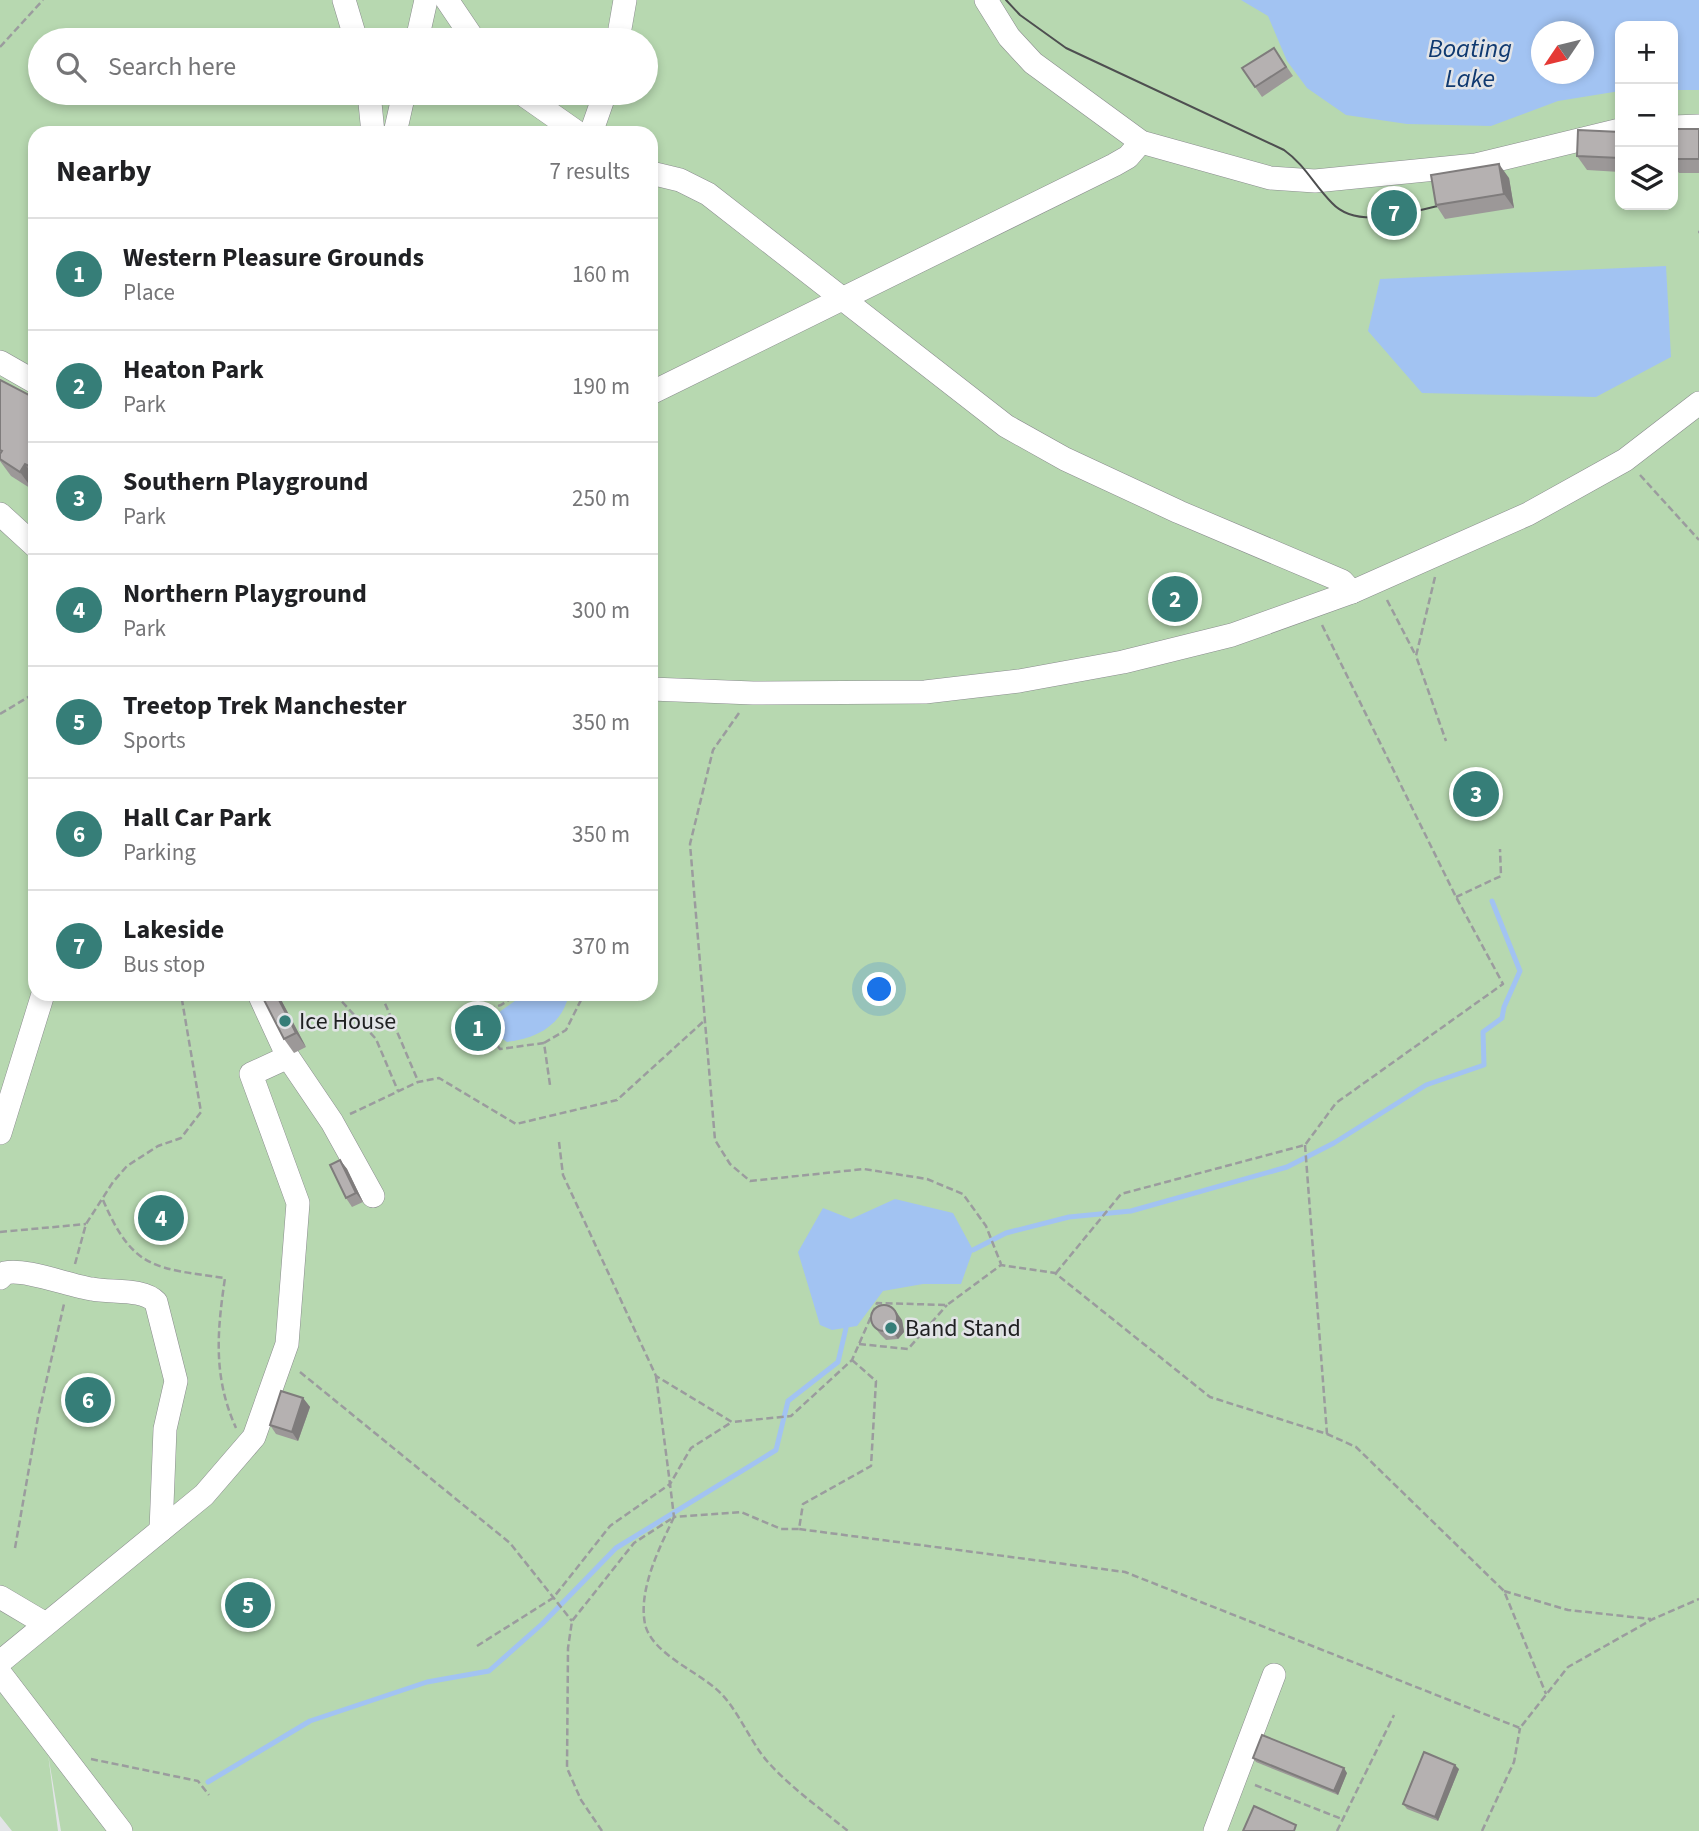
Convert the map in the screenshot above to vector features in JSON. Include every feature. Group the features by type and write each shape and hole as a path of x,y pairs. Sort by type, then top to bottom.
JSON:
{"lane":[{"path":"344,0 352,28"},
{"path":"420,28 426,0"},
{"path":"447,0 466,28"},
{"path":"620,28 625,0"},
{"path":"986,0 1009,37 1033,63 1141,142 1270,178 1315,181 1475,165 1615,131"},
{"path":"370,105 372,126"},
{"path":"397,126 401,105"},
{"path":"538,105 568,126"},
{"path":"593,126 601,105"},
{"path":"1678,127 1699,126"},
{"path":"658,390 845,300 1114,165 1128,157 1141,142"},
{"path":"658,175 680,180 708,194 1006,426 1053,453 1179,512 1342,581 1352,592"},
{"path":"0,362 28,378"},
{"path":"658,689 753,693 925,692 1019,681 1123,662 1232,635 1352,592 1528,514 1625,460 1699,403"},
{"path":"0,514 28,540"},
{"path":"0,1133 41,1001"},
{"path":"262,1001 288,1058 332,1122 373,1196"},
{"path":"0,1662 44,1623 204,1495 254,1437 284,1359 298,1203 251,1074 288,1058"},
{"path":"0,1278 11,1272 70,1286 145,1294 159,1306 176,1381 165,1429 161,1530"},
{"path":"0,1597 44,1623"},
{"path":"0,1673 121,1831"},
{"path":"1214,1831 1274,1675"}],"path":[{"path":"0,47 43,0"},
{"path":"1625,460 1699,540"},
{"path":"1416,656 1440,553"},
{"path":"1377,580 1416,656 1446,741"},
{"path":"1055,1273 1121,1194 1305,1146 1336,1103 1503,984 1456,897 1312,606"},
{"path":"753,693 713,750 690,844 715,1140 730,1164 750,1181 864,1169 927,1179 963,1194 986,1226 1002,1265"},
{"path":"0,714 28,697"},
{"path":"1456,897 1501,876 1500,849"},
{"path":"15,1548 44,1384 86,1224 127,1166 158,1146 181,1138 201,1112 182,1001"},
{"path":"341,1001 376,1039 398,1091"},
{"path":"384,1001 418,1082"},
{"path":"483,1001 488,1009 483,1026 500,1049 544,1043 566,1030 580,1001"},
{"path":"488,1009 507,1001"},
{"path":"332,1122 418,1082 439,1078 516,1124 617,1100 705,1020"},
{"path":"544,1043 550,1085"},
{"path":"559,1142 563,1175 656,1376 674,1516 657,1553 649,1580 644,1609 646,1626 663,1649 720,1692 773,1768 848,1831"},
{"path":"1305,1146 1327,1434"},
{"path":"103,1198 114,1225 131,1250 148,1264 225,1278 217,1332 217,1365 225,1405 239,1435 248,1445"},
{"path":"0,1232 86,1224"},
{"path":"859,1344 908,1349 947,1305 1002,1265 1055,1273 1210,1397 1327,1434 1356,1447 1503,1591 1546,1694"},
{"path":"477,1646 554,1598 610,1526 670,1484 691,1448 733,1422 791,1416 852,1360 877,1303 947,1305"},
{"path":"284,1359 510,1543 572,1621"},
{"path":"799,1529 803,1504 871,1466 876,1381 852,1360"},
{"path":"656,1376 733,1422"},
{"path":"602,1831 581,1800 567,1769 568,1648 572,1621 634,1543 674,1516 741,1512 781,1528 1125,1572 1520,1728"},
{"path":"1503,1591 1568,1609 1653,1619"},
{"path":"1482,1831 1514,1762 1520,1728 1568,1667 1653,1619 1699,1599"},
{"path":"1337,1831 1394,1714"},
{"path":"84,1758 198,1781 209,1795"},
{"path":"1235,1777 1342,1819"}],"green space":[{"path":"0,0 1699,0 1699,1831 61,1831 48,1754 58,1831 12,1831 0,1816"}],"water":[{"name":"Boating Lake","path":"1241,0 1699,0 1699,90 1678,90 1678,21 1615,21 1615,92 1558,101 1491,126 1407,124 1346,115 1307,88 1287,61 1268,16"},
{"path":"1666,266 1671,357 1596,397 1422,393 1368,331 1380,279"},
{"path":"515,1001 567,1001 561,1014 547,1028 518,1040 507,1042 494,1033 492,1017"},
{"path":"895,1199 953,1213 973,1250 961,1284 923,1284 883,1291 857,1326 832,1330 820,1325 798,1252 823,1208 851,1219"}],"building":[{"path":"1274,48 1286,67 1255,87 1242,68"},
{"path":"1678,129 1699,129 1699,159 1678,159"},
{"path":"1578,130 1615,132 1615,158 1577,156"},
{"path":"1499,164 1504,194 1436,205 1431,175"},
{"path":"0,380 28,394 28,466 25,464 20,472 0,459"},
{"path":"265,1001 280,1001 296,1033 284,1039"},
{"path":"340,1160 356,1193 346,1198 330,1165"},
{"path":"884,1305 893,1309 897,1318 893,1327 884,1331 875,1327 871,1318 875,1309"},
{"path":"281,1391 303,1398 292,1432 270,1425"},
{"path":"1262,1735 1344,1768 1334,1791 1253,1758"},
{"path":"1424,1752 1455,1765 1435,1817 1403,1804"},
{"path":"1254,1806 1296,1825 1294,1831 1243,1831"}],"waterway":[{"path":"973,1250 1006,1233 1069,1217 1131,1211 1287,1167 1334,1143 1426,1085 1484,1065 1483,1032 1502,1018 1520,971 1492,901"},
{"path":"208,1782 310,1721 427,1682 489,1671 542,1624 616,1548 776,1450 788,1401 838,1362 846,1328"}],"tram line":[{"path":"1006,0 1020,15 1066,48 1284,150 1298,162 1332,203 1343,211 1370,218 1443,205"}],"place":[{"name":"Lakeside","path":"1394,213"},
{"name":"Heaton Park","path":"1175,599"},
{"name":"Southern Playground","path":"1476,794"},
{"name":"Ice House","path":"285,1021"},
{"name":"Western Pleasure Grounds","path":"478,1028"},
{"name":"Northern Playground","path":"161,1218"},
{"name":"Band Stand","path":"891,1328"},
{"name":"Hall Car Park","path":"88,1400"},
{"name":"Treetop Trek Manchester","path":"248,1605"}]}
